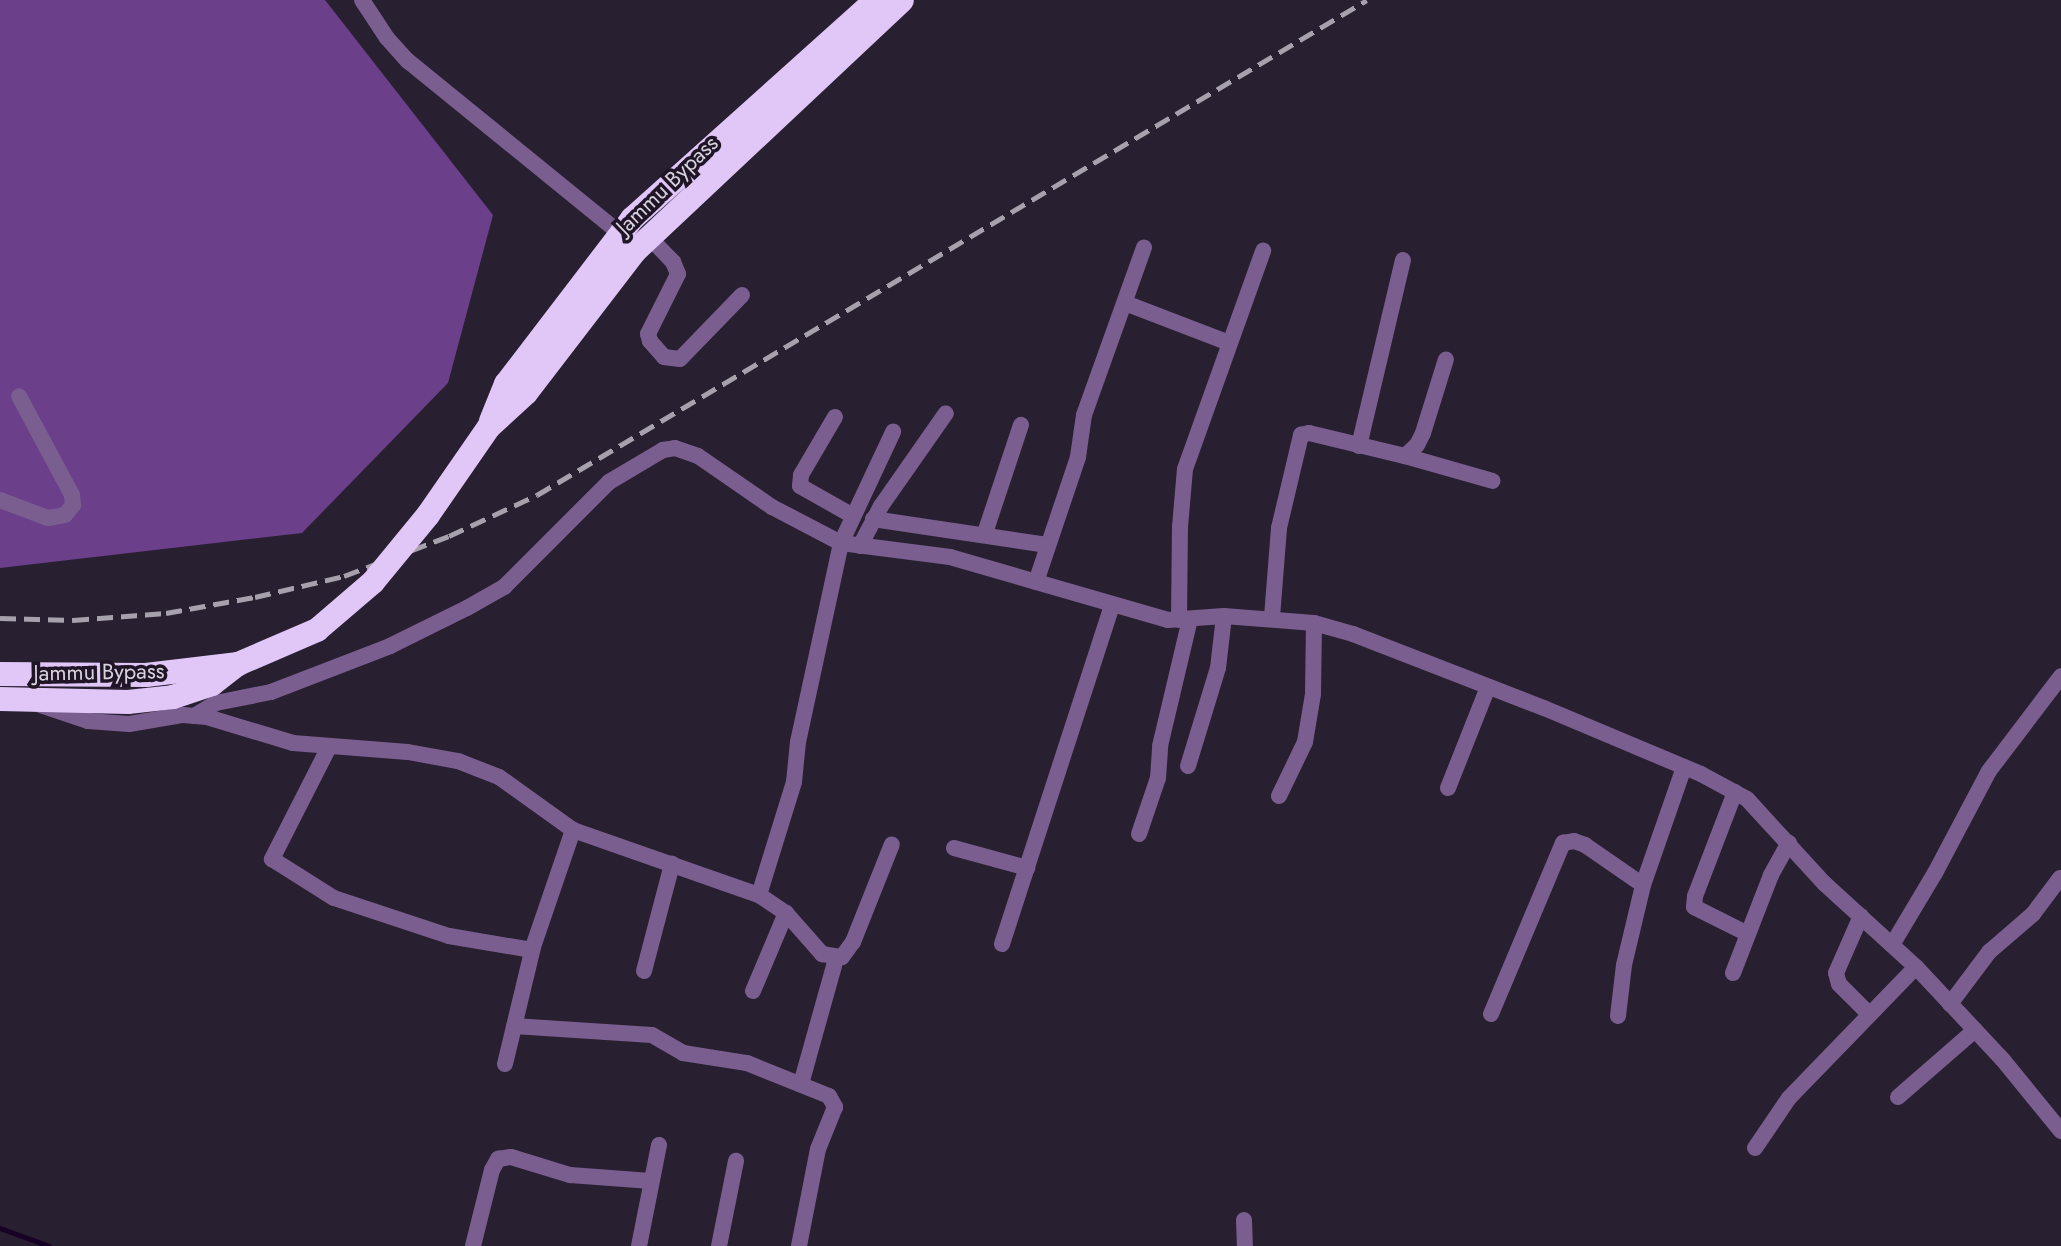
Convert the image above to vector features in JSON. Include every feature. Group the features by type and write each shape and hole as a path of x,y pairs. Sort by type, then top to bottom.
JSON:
{"highway":[{"name":"Jammu Bypass","path":"489,427 506,384 620,233 648,202 823,51 876,0"},
{"name":"Jammu Bypass","path":"0,699 128,702 173,697 212,684 238,664 317,630 373,582 428,515 489,427 526,393 649,237 902,0"},
{"name":"Jammu Bypass","path":"0,674 146,675 238,664"}],"street":[{"path":"362,0 387,38 408,61 620,233"},
{"path":"649,237 673,262 678,274 648,334 664,357 680,359 742,295"},
{"path":"1042,562 1078,457 1084,415 1144,247"},
{"path":"1139,834 1158,778 1160,746 1183,613 1179,541 1185,469 1263,251"},
{"path":"1359,446 1403,260"},
{"path":"1125,303 1229,343"},
{"path":"1405,456 1417,445 1423,433 1446,359"},
{"path":"0,500 48,518 65,515 73,505 72,495 19,396"},
{"path":"867,530 946,413"},
{"path":"835,417 801,475 800,486 847,528"},
{"path":"985,533 1021,425"},
{"path":"759,895 794,782 798,742 847,528 893,432"},
{"path":"1272,612 1279,528 1298,439 1309,433 1493,481"},
{"path":"194,716 216,703 271,692 390,646 504,587 597,492 663,450 675,448 698,456 772,507 847,528 985,533 1042,562 1112,605 1224,616 1272,612 1353,634 1684,767 1735,792 1747,799 1861,916 1916,967 1975,1030 2061,1131"},
{"path":"867,530 950,557 1042,562"},
{"path":"1002,944 1112,605"},
{"path":"1188,766 1218,668 1224,616"},
{"path":"1279,796 1305,742 1313,694 1314,623"},
{"path":"1892,945 1935,873 1989,771 2061,676"},
{"path":"1448,788 1488,687"},
{"path":"30,700 66,715 112,723 194,716 218,719 293,743 408,752 482,767 573,830 759,895 786,913 822,954 836,959"},
{"path":"329,747 272,859 334,898 449,936 532,950"},
{"path":"1618,1016 1624,965 1643,885 1684,767"},
{"path":"1735,792 1695,896 1694,907 1748,934"},
{"path":"505,1064 532,950 573,830"},
{"path":"1491,1014 1563,843 1574,841 1585,845 1643,885"},
{"path":"1733,973 1771,875 1789,843"},
{"path":"801,1084 836,959 847,952 853,942 892,844"},
{"path":"954,848 1027,868"},
{"path":"644,971 672,864"},
{"path":"1950,1004 1989,952 2033,914 2060,878"},
{"path":"753,991 786,913"},
{"path":"1861,916 1836,973 1839,984 1869,1014"},
{"path":"1755,1148 1789,1098 1916,967"},
{"path":"514,1026 652,1035 683,1053 747,1063 829,1096 835,1107 818,1149 799,1246"},
{"path":"1898,1097 1975,1030"},
{"path":"639,1246 659,1145"},
{"path":"473,1246 492,1170 498,1159 511,1157 570,1175 651,1181"},
{"path":"719,1246 736,1161"},
{"path":"1244,1220 1245,1246"}],"shaded area":[{"path":"0,0 325,0 493,215 448,383 302,533 0,568"}],"waterway":[{"path":"0,1228 49,1246"}],"railway":[{"path":"0,618 73,620 166,613 255,597 344,576 449,536 537,495 1367,0"}]}
